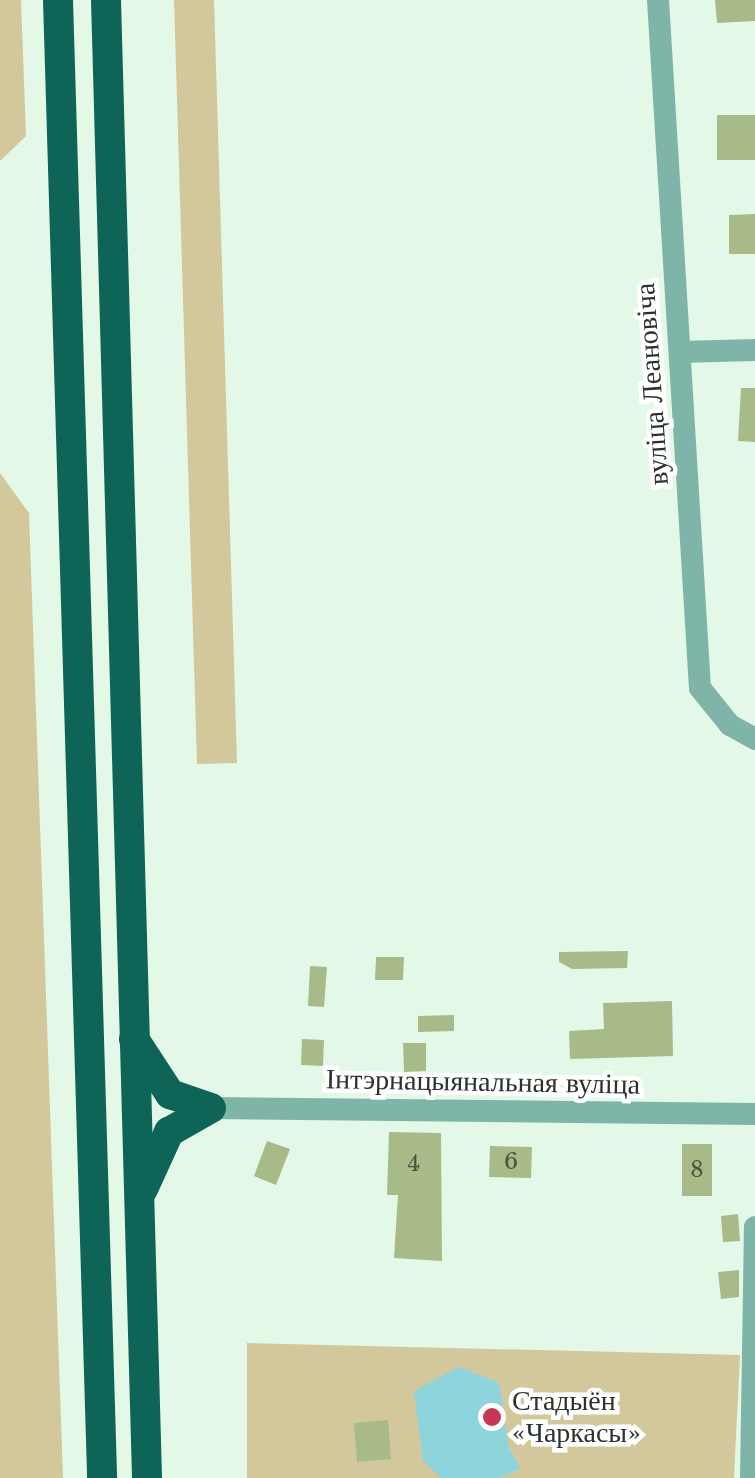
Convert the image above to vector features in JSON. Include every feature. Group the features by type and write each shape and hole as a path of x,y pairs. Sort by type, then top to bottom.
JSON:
{"highway":[{"path":"58,0 102,1478"},
{"path":"106,0 147,1478"},
{"path":"133,1036 170,1094 211,1108"},
{"path":"138,1217 149,1172 169,1132 211,1108"}],"street":[{"name":"вуліца Леановіча","path":"658,0 700,688 730,725 755,739"},
{"path":"680,352 755,350"},
{"name":"Інтэрнацыянальная вуліца","path":"211,1108 755,1114"},
{"path":"752,1477 755,1227"}],"shaded area":[{"path":"0,0 21,0 26,136 0,161"},
{"path":"174,0 214,0 237,763 197,764"},
{"path":"0,473 29,513 63,1478 0,1478"},
{"name":"Стадыён «Чаркасы»","path":"247,1343 740,1355 734,1478 247,1478"}],"water":[{"path":"459,1367 499,1383 509,1449 521,1468 500,1478 442,1478 423,1461 414,1391"}],"building":[{"path":"715,0 755,0 755,21 717,23"},
{"path":"717,115 755,115 755,160 717,160"},
{"path":"755,214 755,254 729,254 729,215"},
{"path":"741,388 755,388 755,442 738,441"},
{"path":"628,951 627,968 572,969 559,962 559,952"},
{"path":"376,957 404,957 403,980 375,980"},
{"path":"310,966 327,967 324,1007 308,1006"},
{"path":"672,1001 673,1056 570,1059 569,1031 604,1029 603,1003"},
{"path":"454,1015 454,1031 418,1032 418,1016"},
{"path":"302,1039 324,1040 323,1066 301,1065"},
{"path":"403,1043 426,1043 426,1071 404,1072"},
{"path":"389,1132 441,1133 442,1261 394,1258 398,1195 387,1195"},
{"path":"267,1141 290,1149 276,1185 254,1176"},
{"path":"682,1144 712,1144 712,1196 682,1196"},
{"path":"490,1146 532,1147 531,1178 489,1177"},
{"path":"738,1214 740,1241 723,1242 721,1216"},
{"path":"739,1270 739,1297 721,1299 718,1272"},
{"path":"388,1420 391,1459 357,1462 354,1423"}],"place":[{"name":"Стадыён «Чаркасы»","path":"492,1417"}]}
